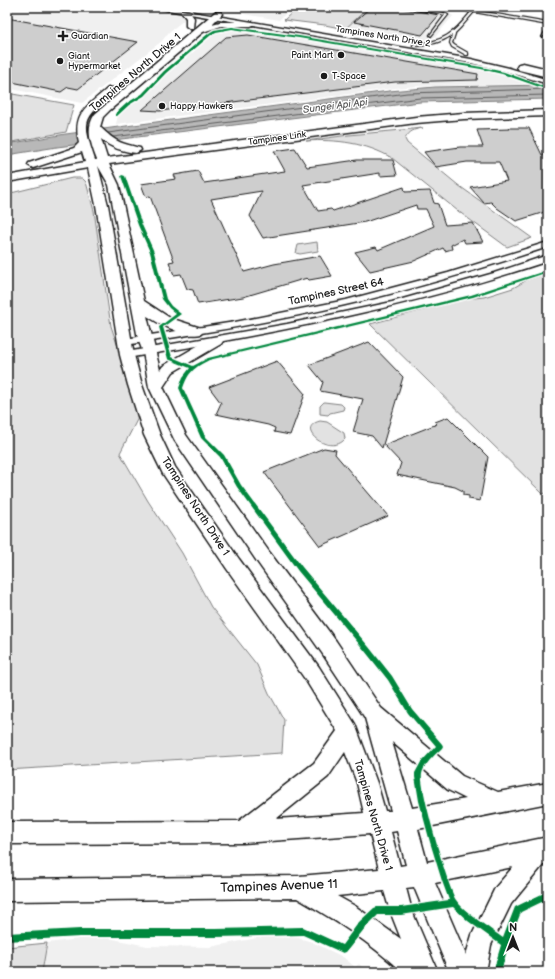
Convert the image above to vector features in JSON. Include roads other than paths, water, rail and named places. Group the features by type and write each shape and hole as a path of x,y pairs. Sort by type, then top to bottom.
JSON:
{"highway":[{"path":"523,67 548,74"}],"street":[{"name":"Tampines North Drive 2","path":"153,7 414,45 467,54 523,67"},
{"name":"Tampines North Drive 2","path":"176,7 251,24 471,61 511,70 548,82"},
{"name":"Tampines North Drive 1","path":"186,13 190,18 187,28 210,15"},
{"name":"Tampines North Drive 1","path":"210,15 195,35 98,117 94,128 102,158 114,185 156,387 180,437 264,558 329,647 374,714 403,820 420,875 461,972"},
{"path":"195,35 210,27 220,24 251,24"},
{"name":"Tampines North Drive 1","path":"117,86 90,108 82,121 82,129 102,205 126,349 135,386 152,436 169,470 233,564 312,673 348,731 368,783 377,823 401,910 426,972"},
{"path":"102,99 112,104"},
{"name":"Tampines Link","path":"102,158 136,150 260,132 412,113 548,107"},
{"path":"412,113 435,114 446,117"},
{"name":"Tampines Link","path":"7,179 102,158 362,126 446,117 548,113"},
{"path":"94,128 112,145 124,149 136,150"},
{"path":"33,165 78,150 85,143"},
{"name":"Tampines Link","path":"7,170 33,165 90,160"},
{"name":"Tampines Street 64","path":"126,349 147,345 196,331 318,308 418,284 548,244"},
{"name":"Tampines Street 64","path":"126,349 147,345 216,341 327,319 425,296 516,270 548,258"},
{"path":"139,304 156,317 176,327 196,331"},
{"path":"156,387 168,369 216,341"},
{"path":"374,714 426,760 455,783 498,803"},
{"path":"243,832 321,770 348,731"},
{"path":"7,833 243,832 377,823 427,817 548,793"},
{"path":"474,972 480,943 503,896 545,849"},
{"name":"Tampines Avenue 11","path":"7,890 299,887 369,882 392,877 420,875 545,849"},
{"path":"299,887 348,914 385,941 420,972"}],"lane":[{"path":"409,7 447,15 431,35"},
{"path":"450,7 548,24"},
{"path":"467,54 453,46 451,43 454,34 473,11"},
{"path":"429,27 436,28"},
{"path":"543,36 548,28"},
{"path":"414,45 434,43 454,34"}],"water":[{"name":"Sungei Api Api","path":"548,85 548,99 420,102 57,147 7,155 7,144 66,134 389,91 435,87"}],"place":[{"name":"Guardian","path":"63,36"},
{"name":"Paint Mart","path":"341,55"},
{"name":"Giant Hypermarket","path":"60,61"},
{"name":"T-Space","path":"324,76"},
{"name":"Happy Hawkers","path":"162,106"}]}
